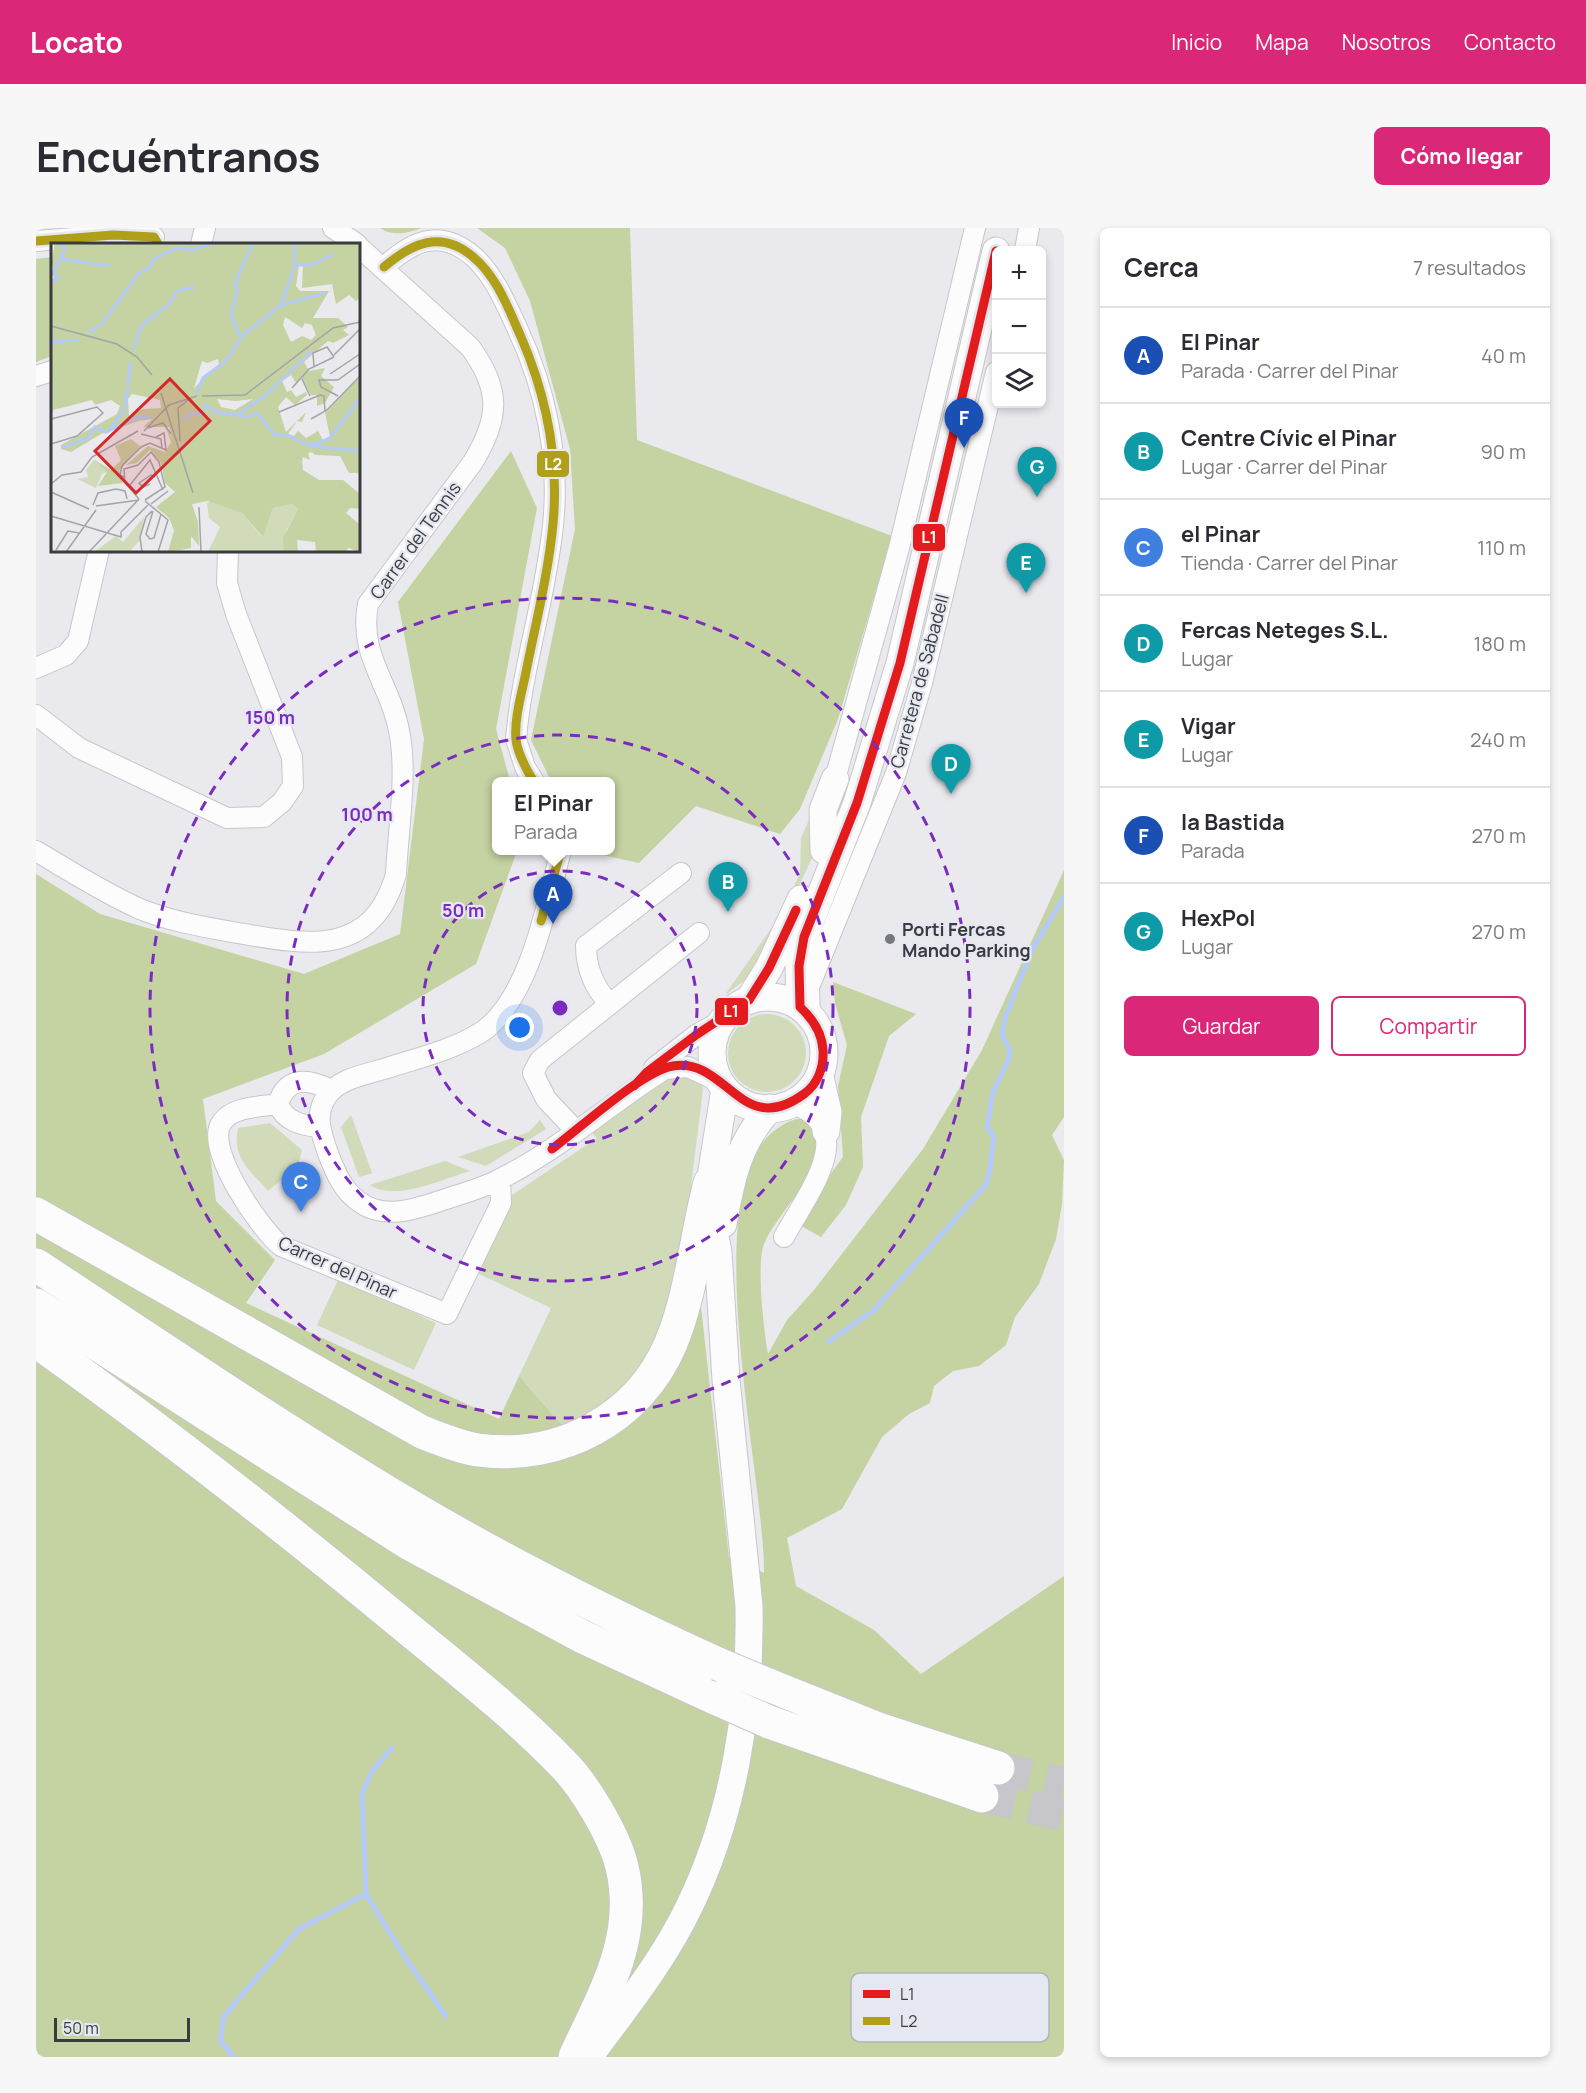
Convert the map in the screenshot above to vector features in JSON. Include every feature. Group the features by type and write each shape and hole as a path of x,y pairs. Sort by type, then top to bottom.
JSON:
{"highway":[{"path":"36,1214 422,1432 477,1450 521,1451 567,1442 598,1428 618,1414 651,1380 671,1344 685,1303 698,1230 710,1183"},
{"path":"36,1266 421,1512 560,1589 718,1664 881,1730 990,1782 768,1722 545,1617 410,1544 36,1305"},
{"path":"36,1341 286,1529 483,1691 564,1764 594,1803 622,1867 626,1921 619,1961 575,2057"}],"main road":[{"path":"998,246 1002,228"},
{"path":"826,1131 828,1112 820,1077 824,1053 822,1040 805,1012 800,966 804,937 857,803 900,663 992,272"},
{"path":"781,1106 741,1102 722,1085 712,1061 717,1029 723,1020 749,1000 769,968 824,850 866,769"},
{"path":"824,850 823,810 835,779"},
{"path":"749,1000 775,997 805,1012"},
{"path":"718,1252 730,1185 739,1152 757,1122 809,1090 820,1077"},
{"path":"589,2057 663,1954 691,1903 722,1817 741,1731 749,1646 749,1606 726,1380 718,1252 711,1215 710,1183 722,1085"}],"street":[{"name":"Carrer del Tennis","path":"333,228 355,243"},
{"path":"835,779 899,548 975,228"},
{"path":"1026,246 1029,228"},
{"path":"36,241 113,235 155,236"},
{"path":"384,267 415,242 431,239 450,241 465,248 478,260 503,300 530,354 540,384 552,454 553,525 516,740 525,767 531,777"},
{"name":"Carrer del Tennis","path":"36,851 111,895 143,910 179,922 267,938 319,943 339,939 368,923 390,896 396,874 401,738 395,712 367,648 364,625 368,604 473,462 488,438 494,405 491,383 470,347 360,247"},
{"path":"36,376 51,371"},
{"name":"Carretera de Sabadell","path":"805,1012 809,987 896,773 922,683 992,389"},
{"path":"36,668 66,655 78,641 99,552"},
{"path":"36,715 78,748 227,818 264,817 282,802 293,786 292,757 236,614 227,583 228,552"},
{"path":"560,855 520,988 501,1015 480,1033 457,1045 349,1080 331,1090 320,1108 319,1127 338,1179 344,1188 359,1202 378,1210 410,1211 500,1179 535,1160 630,1091 671,1067 688,1067 722,1085"},
{"path":"609,1003 602,995 586,964 586,946 681,873"},
{"path":"576,1131 546,1099 533,1073 540,1060 699,933"},
{"path":"630,1091 647,1072 696,1035 723,1020"},
{"path":"319,1127 303,1125 288,1119 278,1104 286,1089 299,1081 307,1080 331,1090"},
{"name":"Carrer del Pinar","path":"278,1104 239,1110 222,1122 218,1131 220,1152 261,1225 281,1246 447,1314 501,1203 500,1179"},
{"path":"781,1106 809,1109 826,1131 828,1146 825,1162 784,1237"}],"green space":[{"path":"380,228 422,228 406,233 395,233"},
{"path":"477,228 630,228 637,440 892,536 838,719 800,809 780,834 696,806 639,863 602,855 615,855 615,777 549,777 531,740 575,529 570,449 530,301 505,248"},
{"path":"51,257 51,356 36,362 36,259"},
{"path":"511,451 537,508 496,729 509,777 492,777 492,855 516,855 476,964 324,1054 203,1099 216,1201 275,1260 246,1303 499,1419 519,1376 566,1430 445,1451 596,1438 699,1289 729,1557 764,1573 740,1340 736,1273 739,1213 751,1164 774,1131 797,1119 807,1119 816,1135 817,1151 812,1167 804,1183 772,1230 764,1244 762,1254 762,1298 768,1354 787,1320 814,1290 923,1149 982,1050 1064,870 1064,1117 1052,1135 1064,1160 1062,1204 1056,1239 1039,1284 1015,1317 1006,1345 979,1366 953,1371 934,1386 930,1403 909,1414 882,1437 842,1509 787,1538 796,1586 874,1630 921,1674 1064,1576 1064,2057 36,2057 36,874 100,914 304,974 400,934 424,739 398,602"},
{"path":"817,802 812,858 796,892 792,890 800,873 801,838"},
{"path":"789,909 753,974 725,995 772,927"},
{"path":"833,982 916,1014 889,1036 861,1117 863,1167 846,1205 821,1237 801,1226 826,1180 843,1157 838,1086 847,1045 835,1003"},
{"path":"767,1014 782,1017 799,1031 806,1053 803,1068 789,1085 767,1092 752,1089 735,1075 728,1053 731,1038 745,1021"},
{"path":"671,1072 701,1082 703,1089 678,1292 649,1361 621,1396 566,1430 519,1376 551,1308 475,1272 512,1195 597,1138 590,1131"},
{"path":"351,1115 372,1173 359,1177 341,1127"},
{"path":"540,1120 546,1129 486,1166 458,1157 529,1132"},
{"path":"270,1123 302,1150 298,1165 268,1191 244,1163 237,1148 237,1139 238,1128"},
{"path":"445,1161 470,1171 406,1190 380,1190 370,1185"},
{"path":"339,1278 436,1323 414,1370 317,1325"}],"waterway":[{"path":"828,1342 873,1311 985,1186 988,1180 994,1137 987,1127 993,1092 1008,1061 1010,1050 1002,1035 1005,1018 1032,950 1064,897"},
{"path":"234,2057 220,2041 224,2016 299,1929 366,1894 362,1794 372,1771 392,1748"},
{"path":"366,1894 404,1956 446,2016"}],"tunnel":[{"path":"998,1768 1064,1784"},
{"path":"982,1796 1064,1815"}],"transit line":[{"name":"L2","path":"36,241 113,235 154,237 157,243"},
{"name":"L2","path":"384,267 405,252 427,243 449,243 472,256 489,273 501,294 521,337 538,383 549,429 554,500 545,582 516,725 520,756 531,777"},
{"name":"L1","path":"552,1149 628,1089 660,1070 673,1066 692,1067 707,1073 749,1103 765,1108 782,1106 804,1094 819,1075 823,1050 821,1037 816,1026 800,1007 799,966 804,937 857,803 900,663 992,268"},
{"name":"L2","path":"541,921 560,855"},
{"name":"L1","path":"634,1086 647,1072 696,1035 749,1000 769,968 796,910"}],"place":[{"name":"la Bastida","path":"964,448"},
{"name":"HexPol","path":"1037,497"},
{"name":"Vigar","path":"1026,593"},
{"name":"Fercas Neteges S.L.","path":"951,794"},
{"name":"Centre Cívic el Pinar","path":"728,912"},
{"name":"El Pinar","path":"553,924"},
{"name":"Porti Fercas Mando Parking","path":"890,939"},
{"name":"el Pinar","path":"301,1212"}]}
